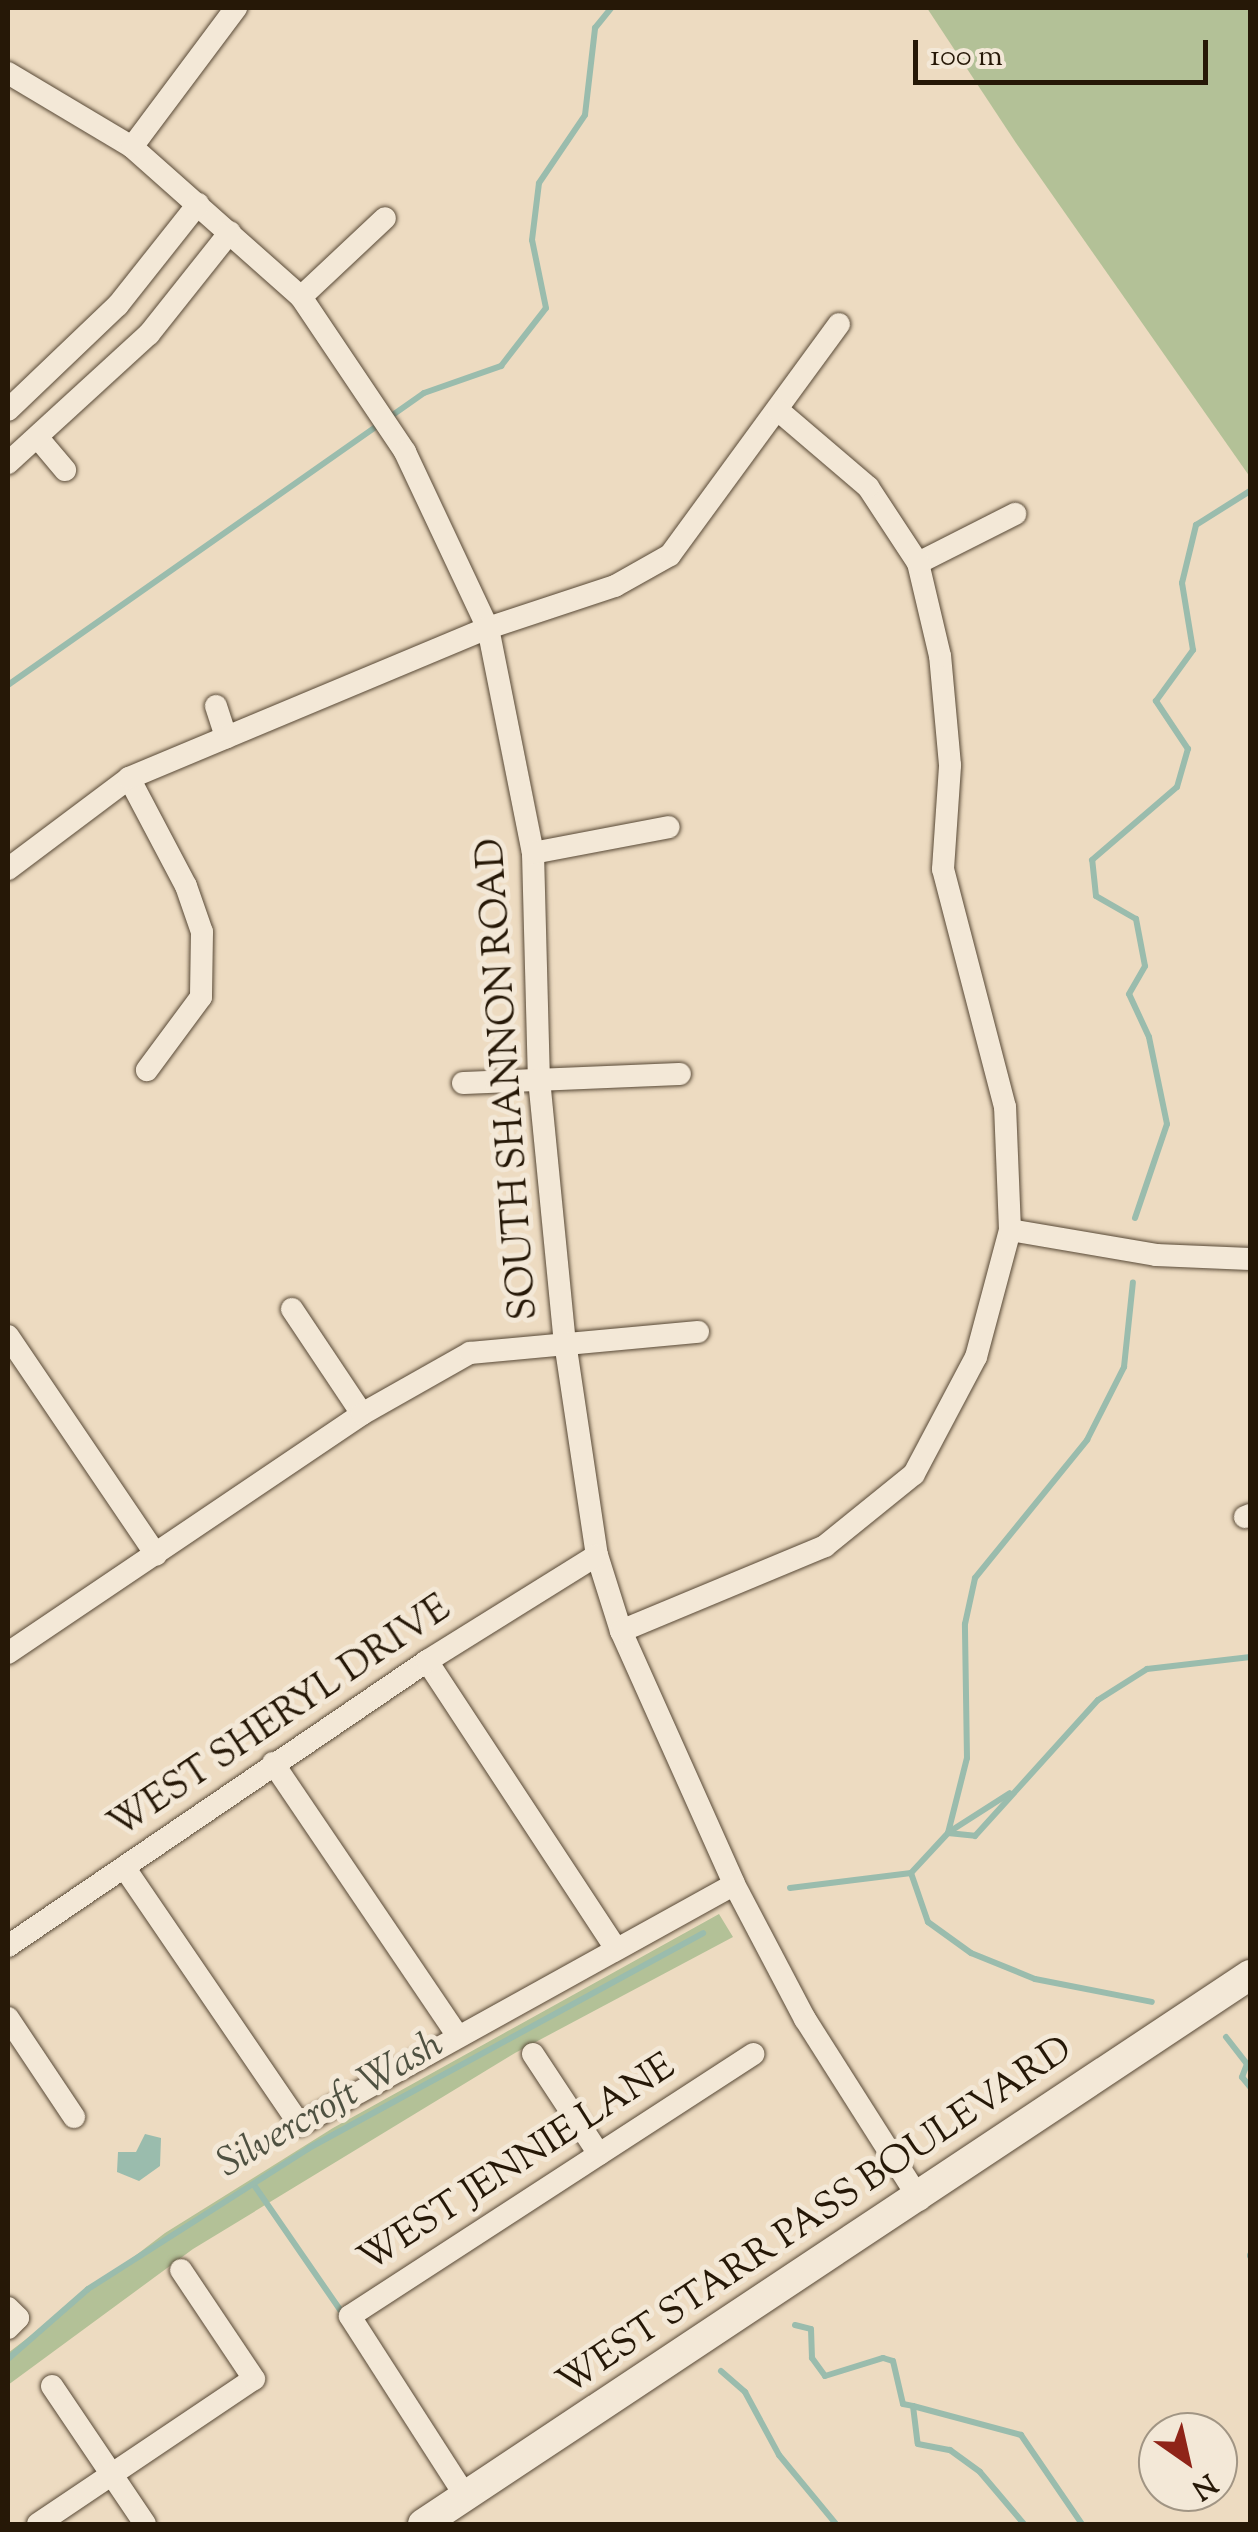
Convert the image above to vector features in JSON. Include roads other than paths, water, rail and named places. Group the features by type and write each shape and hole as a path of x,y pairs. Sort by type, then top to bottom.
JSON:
{"street":[{"path":"132,147 236,8"},
{"name":"SOUTH SHANNON ROAD","path":"8,73 132,147 302,297 405,452 488,628 533,853 539,1079 565,1342 598,1555 621,1631 734,1884 805,2019 920,2200"},
{"path":"8,410 118,305 198,204"},
{"path":"302,297 384,218"},
{"path":"8,463 149,334 230,232"},
{"path":"8,869 129,778 488,628 614,586 670,555 779,412 839,324"},
{"path":"621,1631 824,1546 914,1474 976,1358 1010,1230 1005,1106 943,869 950,765 940,656 918,563 868,486 779,412"},
{"path":"38,438 65,470"},
{"path":"918,563 1014,514"},
{"path":"216,706 226,737"},
{"path":"129,778 186,886 202,932 201,996 147,1070"},
{"path":"533,853 668,827"},
{"path":"463,1083 680,1074"},
{"path":"1010,1230 1156,1256 1250,1260"},
{"path":"292,1309 362,1414"},
{"path":"8,1653 362,1414 470,1354 698,1332"},
{"path":"8,1336 156,1554"},
{"name":"WEST SHERYL DRIVE","path":"8,1946 273,1763 598,1555"},
{"path":"427,1661 616,1947"},
{"path":"273,1763 456,2033"},
{"path":"124,1867 300,2125 456,2033 734,1884"},
{"name":"WEST STARR PASS BOULEVARD","path":"423,2524 920,2200 1250,1976"},
{"path":"8,2018 74,2117"},
{"path":"8,2064 28,2050"},
{"path":"533,2054 599,2154"},
{"name":"WEST JENNIE LANE","path":"466,2497 350,2316 753,2054"},
{"path":"38,2524 254,2379 181,2270"},
{"path":"52,2386 145,2524"}],"waterway":[{"path":"8,685 424,393 501,366 546,308 532,240 539,183 585,115 595,28 611,8"},
{"name":"Silvercroft Wash","path":"1135,1218 1167,1124 1149,1037 1129,994 1145,966 1136,919 1096,896 1092,860 1177,787 1188,749 1156,701 1193,650 1182,583 1196,525 1250,491"},
{"name":"Silvercroft Wash","path":"790,1888 911,1873 948,1833 967,1758 965,1624 975,1578 1087,1440 1124,1367 1133,1282"},
{"path":"948,1833 975,1836 1098,1700 1147,1669 1250,1657"},
{"path":"949,1832 1010,1793"},
{"path":"911,1873 928,1922 971,1953 1035,1979 1152,2002"},
{"name":"Silvercroft Wash","path":"8,2359 88,2289 309,2148 703,1933"},
{"path":"1226,2037 1247,2064 1242,2077 1250,2087"},
{"path":"254,2185 343,2314"},
{"path":"795,2325 811,2329 812,2358 825,2376 883,2358 893,2361 903,2404 913,2406 918,2444 950,2450 980,2472 1024,2524"},
{"path":"721,2371 745,2392 779,2455 836,2524"},
{"path":"913,2406 1021,2435 1082,2524"}]}
